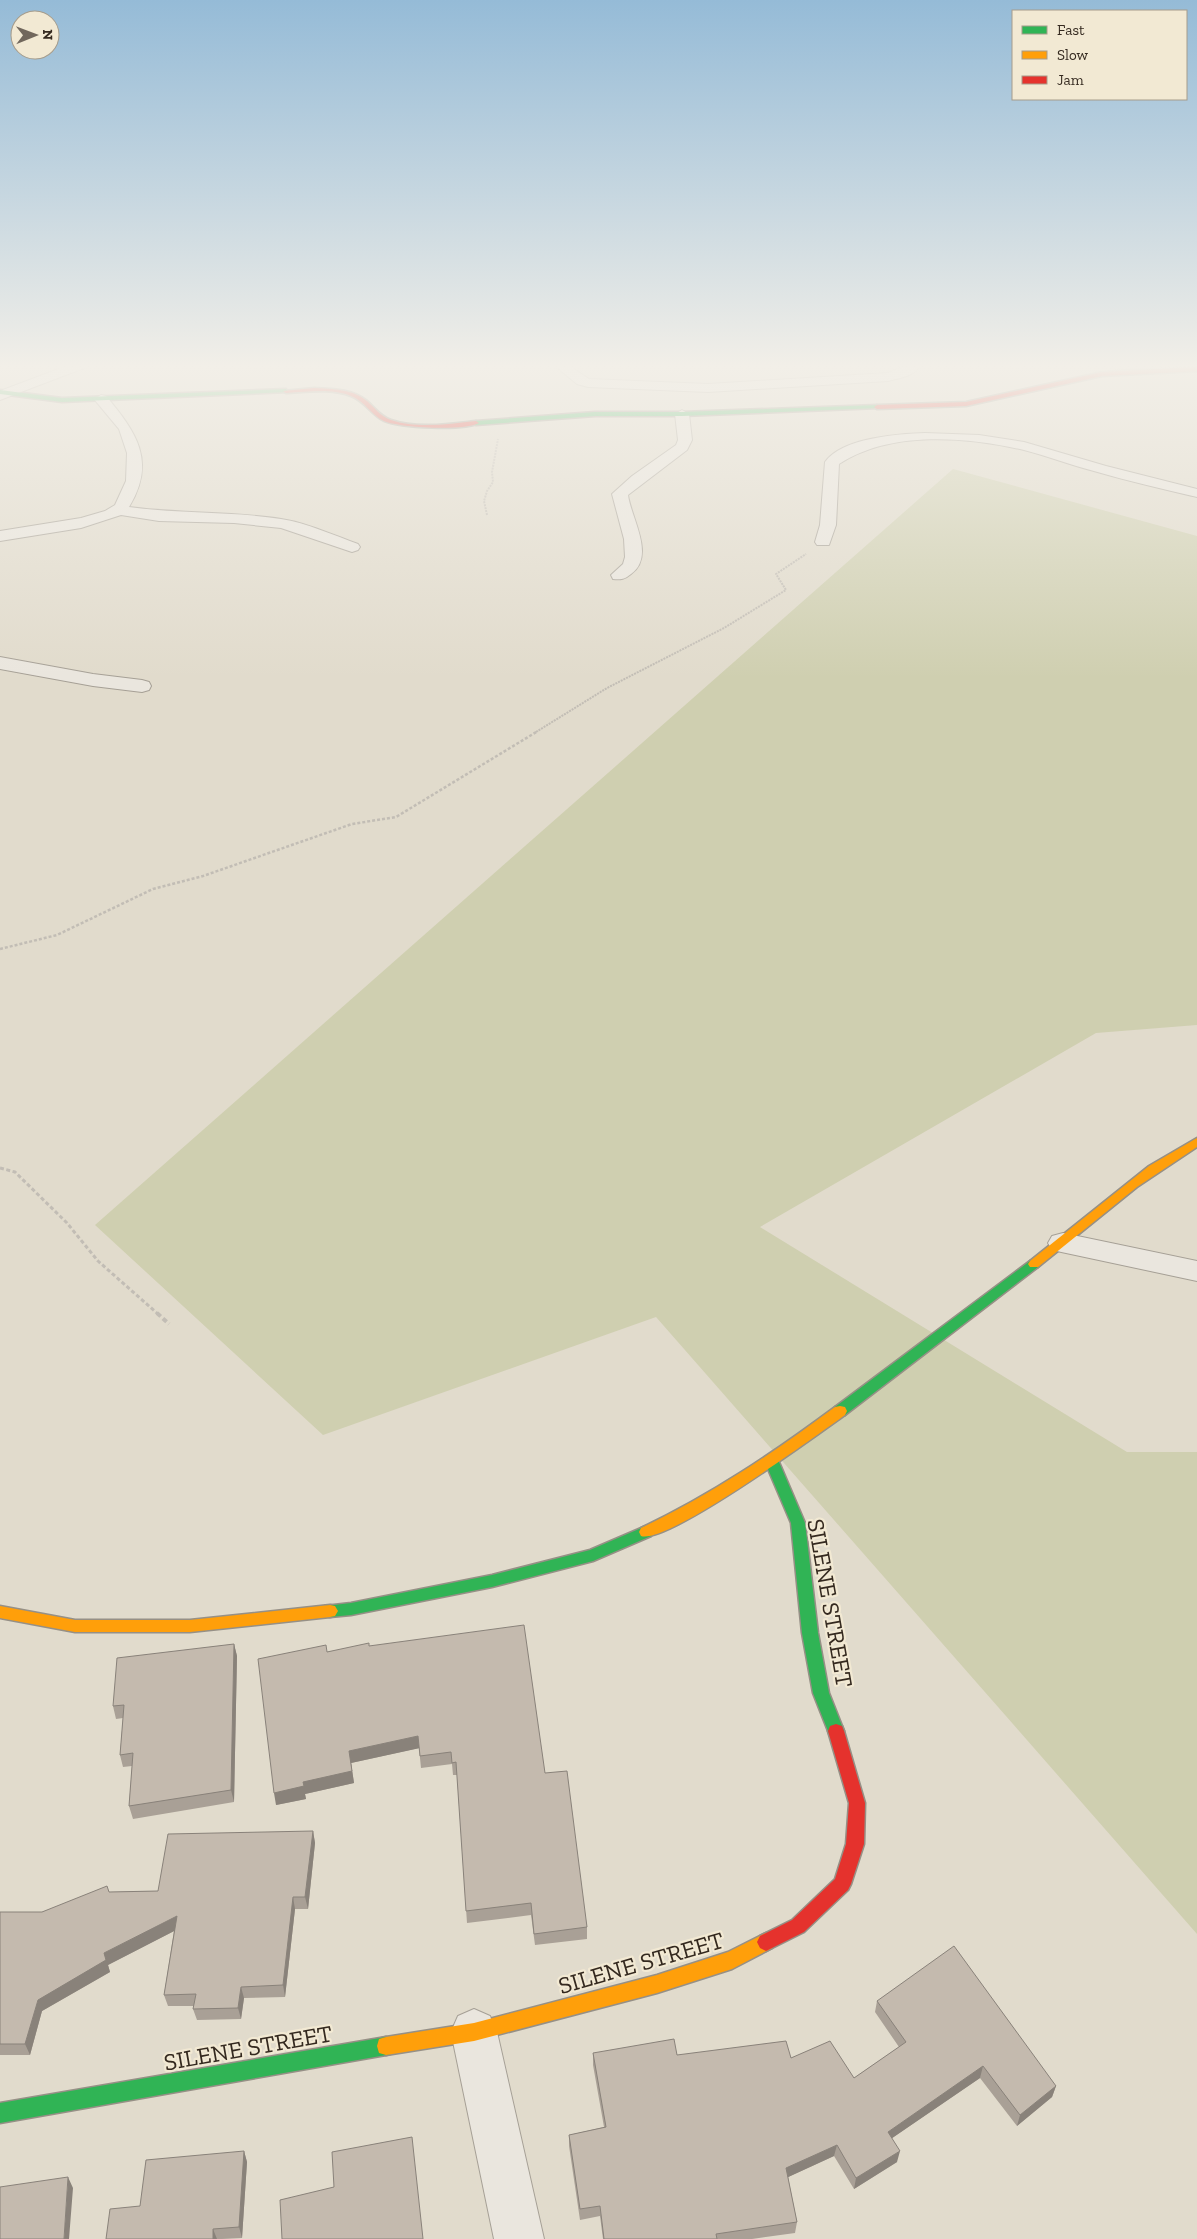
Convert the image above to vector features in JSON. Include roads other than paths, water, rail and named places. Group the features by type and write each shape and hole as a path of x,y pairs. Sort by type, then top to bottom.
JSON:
{"street":[{"path":"0,536 76,524 107,516 119,510 132,486 135,469"},
{"path":"619,575 630,567 633,550 630,530 621,504 620,494 650,469"},
{"path":"823,542 828,525 832,469"},
{"path":"1105,469 1197,493"},
{"path":"119,510 159,516 234,518 283,524 352,547"},
{"path":"0,664 84,679 142,686"},
{"path":"0,1612 75,1626 190,1626 350,1609 492,1581 592,1555 680,1517 772,1462 1064,1243 1117,1196 1166,1158 1197,1142"},
{"path":"1064,1243 1197,1271"},
{"name":"SILENE STREET","path":"0,2113 224,2073 474,2032 657,1984 732,1960 798,1926 842,1884 855,1844 857,1803 837,1733 821,1692 810,1633 798,1523 772,1462"},
{"path":"474,2032 519,2239"}]}
